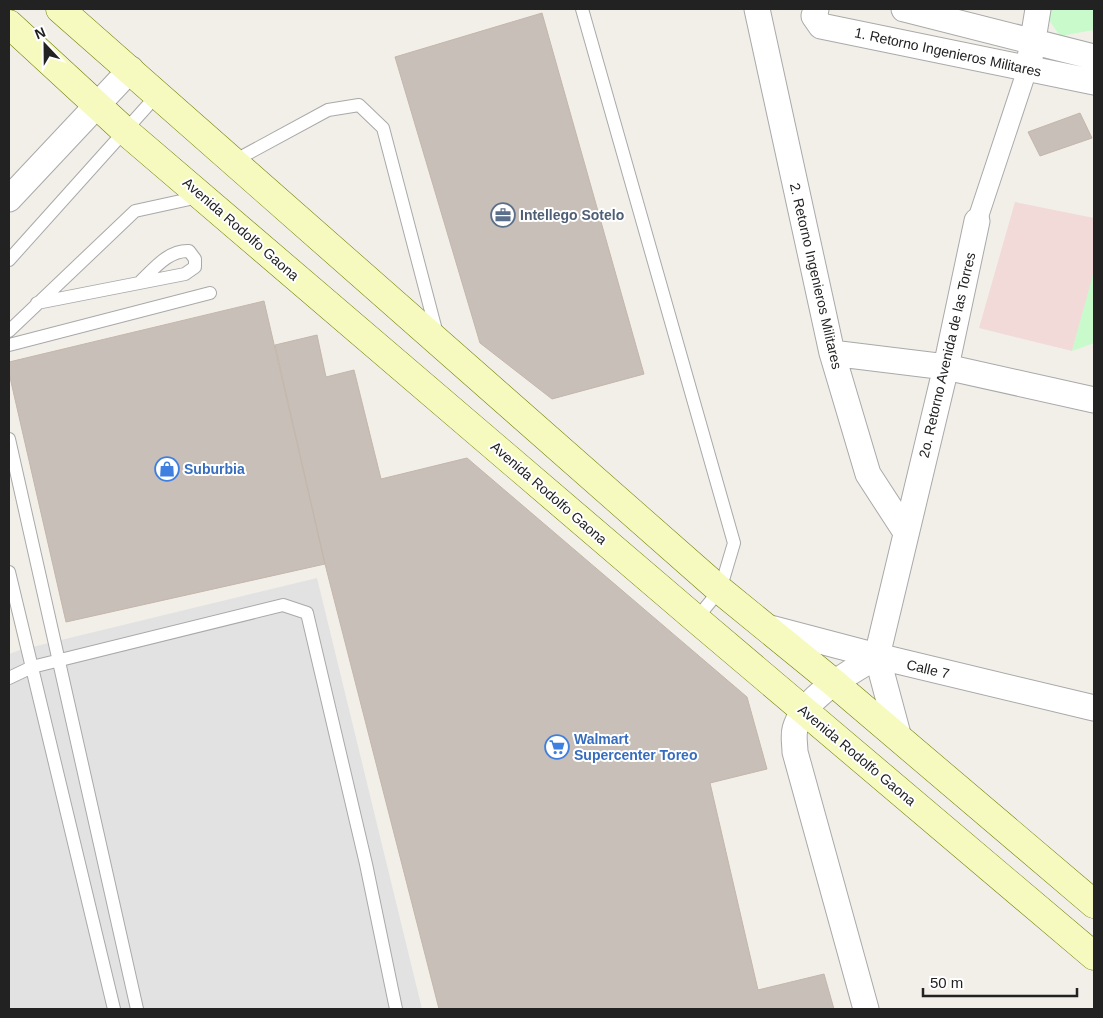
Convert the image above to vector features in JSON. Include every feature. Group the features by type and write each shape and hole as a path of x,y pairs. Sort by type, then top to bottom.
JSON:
{"main road":[{"path":"60,9 131,69 720,590 834,683 1094,904"},
{"name":"Avenida Rodolfo Gaona","path":"9,24 124,130 1094,956"},
{"path":"432,393 460,360"}],"street":[{"name":"2. Retorno Ingenieros Militares","path":"757,9 832,353 868,474 906,531"},
{"name":"1. Retorno Ingenieros Militares","path":"816,9 814,16 821,26 1094,82"},
{"name":"1. Retorno Ingenieros Militares","path":"904,9 1094,57"},
{"name":"2o. Retorno Avenida de las Torres","path":"877,656 946,367 977,221 1028,68 1038,9"},
{"path":"9,199 131,69"},
{"path":"832,353 946,367 1094,400"},
{"name":"Calle 7","path":"764,626 877,656 1094,708"},
{"path":"866,1009 795,752 794,730 804,710 834,683 877,656 899,738"}],"lane":[{"path":"582,9 734,543 720,590 696,618"},
{"path":"9,260 158,94"},
{"path":"234,161 328,110 359,105 383,128 439,342"},
{"path":"9,330 135,210 202,196"},
{"path":"37,303 139,283"},
{"path":"9,345 210,293"},
{"path":"9,439 137,1009"},
{"path":"9,572 114,1009"},
{"path":"9,678 32,667 283,606 307,614 366,864 396,1009"}],"shaded area":[{"path":"1015,202 1094,218 1094,273 1072,351 979,328"},
{"path":"317,578 422,1009 9,1009 9,654"}],"green space":[{"path":"1043,9 1094,9 1094,30 1060,36"},
{"path":"1094,271 1094,343 1072,351"}],"building":[{"path":"542,13 644,374 552,399 480,343 395,57"},
{"path":"1080,113 1092,138 1040,156 1028,132"},
{"name":"Suburbia","path":"264,301 325,564 66,622 9,373 9,362"},
{"path":"317,335 326,377 354,370 381,479 467,458 747,697 767,769 710,783 758,990 824,974 834,1009 439,1009 325,564 275,345"}],"place":[{"name":"Intellego Sotelo","path":"503,215"},
{"name":"Suburbia","path":"167,469"},
{"name":"Walmart Supercenter Toreo","path":"557,747"}]}
